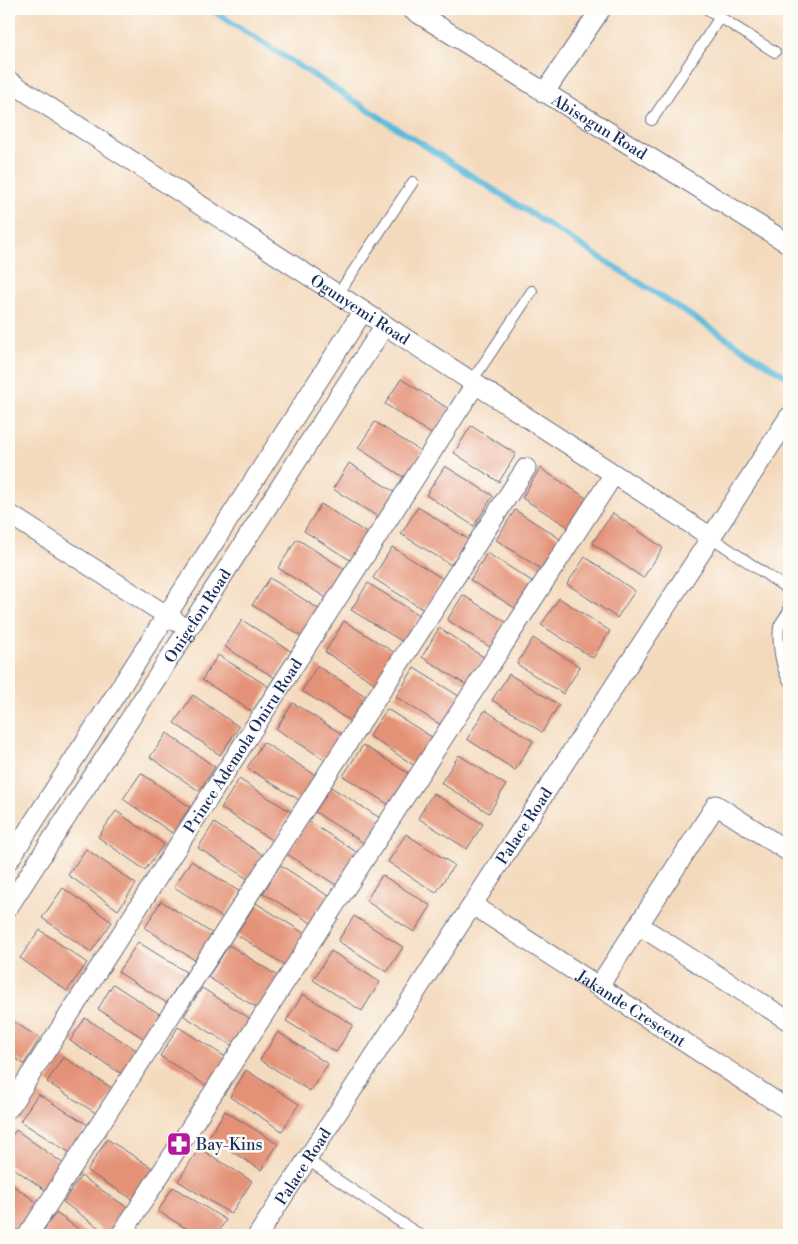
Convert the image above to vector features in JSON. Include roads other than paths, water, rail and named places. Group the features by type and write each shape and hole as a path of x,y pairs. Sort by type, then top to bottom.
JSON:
{"street":[{"name":"Abisogun Road","path":"411,9 789,244"},
{"path":"544,93 600,9"},
{"name":"Ogunyemi Road","path":"9,81 711,537"},
{"name":"Onigefon Road","path":"9,860 363,310"},
{"name":"Onigefon Road","path":"9,906 386,325"},
{"name":"Prince Ademola Oniru Road","path":"9,1108 474,382"},
{"name":"Palace Road","path":"258,1235 789,417"},
{"path":"28,1235 526,468"},
{"path":"121,1235 614,474"},
{"path":"9,514 188,630"},
{"path":"599,986 640,926 716,805 789,852"},
{"name":"Jakande Crescent","path":"473,905 789,1110"},
{"path":"640,926 789,1021"}],"lane":[{"path":"707,9 775,52"},
{"path":"652,120 720,17"},
{"path":"338,294 412,182"},
{"path":"474,382 532,291"},
{"path":"711,537 789,590"},
{"path":"789,596 789,610 779,625 779,638 785,675 789,681"},
{"path":"306,1159 420,1235"}],"waterway":[{"path":"210,9 789,378"}],"place":[{"name":"Bay-Kins","path":"179,1144"}]}
